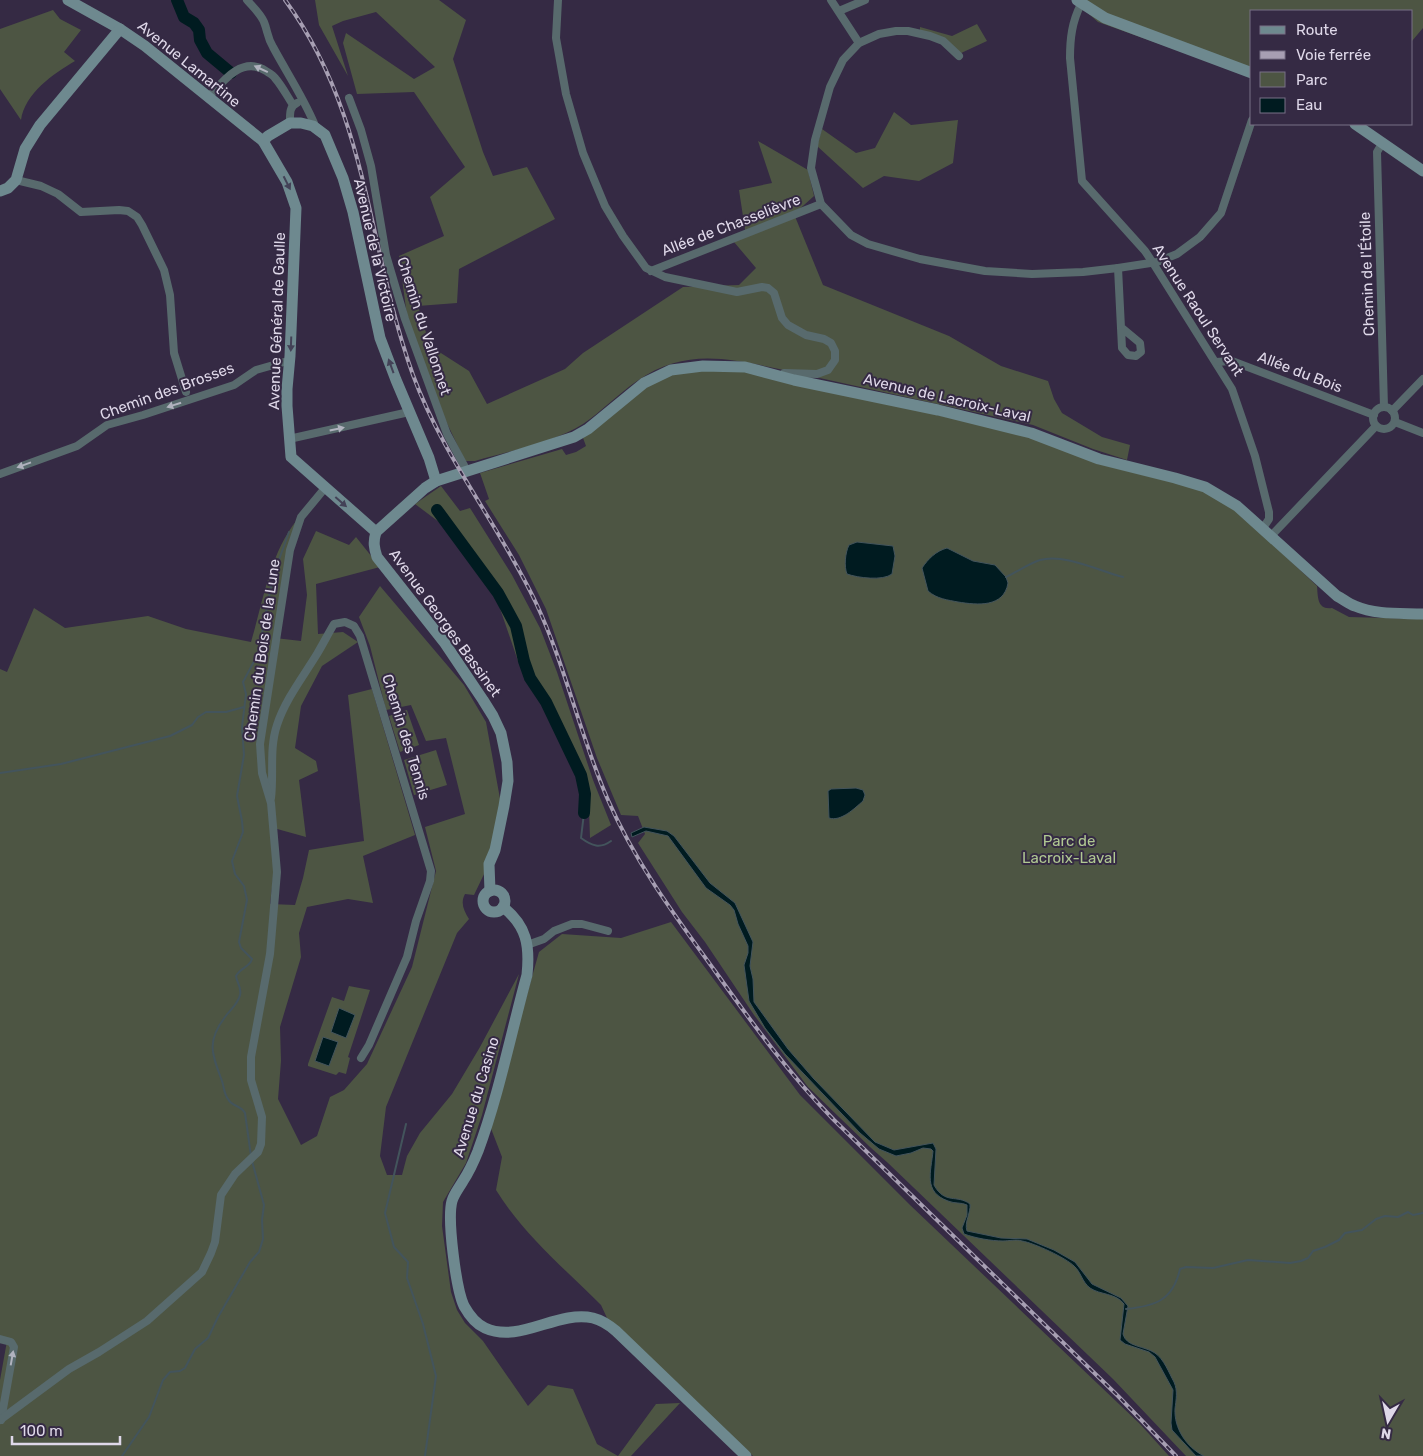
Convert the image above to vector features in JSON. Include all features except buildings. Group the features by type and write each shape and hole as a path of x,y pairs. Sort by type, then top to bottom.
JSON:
{"street":[{"name":"Avenue Lamartine","path":"68,0 120,29 145,46 263,141"},
{"path":"247,0 263,18 267,35 301,101 306,104 314,123 313,126 302,123 290,124 268,136 263,141"},
{"path":"558,0 556,38 566,94 583,153 605,206 641,262 651,271 665,277 738,292 762,287 768,288 774,293 782,318 788,325 806,335 824,339 832,344 835,351 835,360 828,370 817,374 784,373 783,377"},
{"path":"831,0 859,43"},
{"path":"839,11 865,0"},
{"path":"1079,2 1105,18 1250,72"},
{"name":"Avenue Raoul Servant","path":"1079,2 1070,38 1070,58 1082,181 1153,262 1232,389 1255,456 1269,512 1267,532"},
{"path":"0,192 8,188 16,180 25,149 40,125 120,29"},
{"path":"959,56 943,41 908,30 896,30 879,34 859,43 843,60 830,87 815,140 811,168 821,204 851,235 868,244 920,259 985,271 1032,274 1083,272 1153,262 1177,254 1185,249 1200,238 1221,214 1250,125"},
{"path":"208,98 223,80 242,67 252,65 262,68 275,77 293,104"},
{"name":"Chemin du Vallonnet","path":"350,98 371,166 386,256 404,319 447,434 467,470"},
{"path":"290,124 290,109 293,104 301,101"},
{"path":"1357,125 1423,172"},
{"name":"Avenue de la Victoire","path":"313,126 325,135 343,178 353,212 380,338 409,412 416,422 440,479"},
{"name":"Avenue Général de Gaulle","path":"263,141 292,192 296,208 287,404 291,457 376,532"},
{"name":"Chemin de l'Étoile","path":"1383,142 1377,152 1384,408"},
{"path":"16,180 41,186 58,194 81,212 119,210 128,211 137,217 164,270 170,295 174,353 186,392"},
{"name":"Allée de Chasselièvre","path":"651,271 821,204"},
{"path":"1118,268 1122,328"},
{"name":"Allée du Bois","path":"1216,362 1232,361 1374,415"},
{"name":"Chemin des Brosses","path":"0,474 76,446 107,425 220,390 234,385 256,370 289,362"},
{"name":"Avenue de Lacroix-Laval","path":"376,532 426,488 440,479 574,437 588,429 644,383 671,370 703,366 745,367 1031,432 1099,459 1175,478 1205,488 1237,506 1337,596 1354,606 1369,611 1385,613 1423,614"},
{"path":"1392,411 1423,379"},
{"path":"1384,408 1392,411 1395,416 1393,426 1386,429 1376,426 1374,415 1378,410 1384,408"},
{"path":"289,439 409,412"},
{"path":"1395,422 1423,433"},
{"path":"1267,532 1376,426"},
{"name":"Chemin du Bois de la Lune","path":"0,1420 69,1369 147,1321 202,1272 215,1242 221,1195 236,1174 258,1151 262,1135 262,1124 251,1080 250,1065 253,1039 270,954 277,872 271,803 262,773 260,744 290,550 301,517 324,488"},
{"name":"Avenue Georges Bassinet","path":"376,532 373,540 377,557 444,642 493,716 500,734 507,762 507,792 495,850 489,864 493,890"},
{"name":"Chemin des Tennis","path":"271,803 273,785 271,760 277,726 292,693 327,634 334,624 346,622 354,626 360,636 431,871 430,881 416,921 407,957 369,1045 361,1058"},
{"path":"493,890 504,897 500,910 490,911 483,904 485,895 493,890"},
{"path":"500,910 525,941 544,939 554,931 572,924 582,924 608,931"},
{"name":"Avenue du Casino","path":"525,941 529,957 527,975 494,1099 478,1151 452,1202 453,1251 459,1292 464,1305 472,1318 484,1328 499,1332 517,1331 571,1318 582,1317 599,1320 616,1330 746,1456"},
{"path":"0,1339 11,1342 14,1347 0,1420"}],"green space":[{"path":"315,0 439,0 466,20 453,59 483,152 493,176 527,167 555,219 459,269 457,303 418,306 430,346 469,371 487,404 565,369 583,353 683,287 739,285 756,268 734,242 746,236 739,190 772,183 758,141 808,170 814,196 794,214 823,285 949,336 1001,366 1048,381 1054,399 1062,413 1102,437 1130,445 1127,460 1093,449 1033,425 760,365 706,358 672,364 654,371 630,386 597,414 571,431 530,446 475,461 465,461 445,419 407,316 399,256 444,236 430,197 465,167 414,92 357,94 343,43 346,33 414,79 435,67 376,12 332,26 348,76 319,25"},
{"path":"1073,0 1423,0 1423,28 1413,40 1413,10 1250,10 1250,76 1098,22"},
{"path":"53,10 60,19 81,30 64,52 75,61 41,85 28,101 21,120 0,89 0,29"},
{"path":"977,24 987,41 959,54 920,32 920,27 952,36"},
{"path":"894,112 911,125 958,120 953,163 919,181 884,176 863,188 817,146 822,129 856,153 875,148"},
{"name":"Parc de Lacroix-Laval","path":"742,371 1004,430 1207,491 1230,504 1317,586 1319,602 1323,607 1332,608 1349,617 1423,619 1423,1456 1186,1456 1113,1379 808,1087 754,1015 705,942 682,912 638,843 645,834 638,816 621,815 597,758 546,609 519,555 485,501 489,499 480,473 562,449 566,455 576,452 586,446 583,438 618,408 642,390 668,376 683,372"},
{"path":"441,486 460,511 470,508 512,575 540,628 557,672 593,780 611,825 590,838 588,781 546,696 518,661 494,591 447,528 415,504"},
{"path":"297,520 275,638 301,641 307,595 303,559 316,531 349,545 356,537 380,567 316,584 318,634 343,632 358,642 322,666 301,706 295,748 316,761 318,771 299,780 306,837 270,827 274,871 270,904 295,905 309,850 364,841 348,695 372,689 415,835 363,856 373,903 348,899 307,907 299,933 301,957 280,1027 281,1061 278,1099 301,1145 317,1136 330,1097 344,1090 367,1064 412,967 436,871 425,827 465,814 446,738 426,741 411,705 386,710 370,646 359,617 380,586 464,685 486,722 501,804 486,870 474,895 465,894 464,897 463,907 469,919 457,933 386,1107 380,1156 387,1175 402,1175 407,1156 420,1133 452,1094 480,1047 519,974 482,1115 466,1163 443,1202 442,1226 451,1292 457,1310 465,1323 483,1341 528,1406 548,1385 573,1389 597,1444 618,1456 0,1456 0,1380 7,1341 0,1339 0,669 7,672 34,608 65,628 148,616 186,629 251,642 268,578 280,547"},
{"path":"407,710 419,745 400,752 389,716"},
{"path":"436,750 447,785 414,795 404,760"},
{"path":"671,922 800,1095 910,1205 1140,1424 1169,1456 753,1456 607,1318 601,1305 532,1236 496,1190 502,1157 490,1126 539,952 562,934 621,938"},
{"path":"349,986 370,990 348,1057 350,1058 346,1074 339,1072 336,1075 308,1066 308,1064 332,997 344,1001"},
{"path":"680,1403 631,1456 618,1456 656,1404"}],"water":[{"path":"857,542 893,546 895,556 892,574 883,578 864,578 847,574 845,564 848,548 849,545"},
{"path":"947,548 973,561 995,565 1006,577 1008,583 1001,597 989,603 973,604 943,599 928,591 922,568 939,551"},
{"path":"856,788 863,790 865,795 863,801 843,816 834,819 829,818 828,791 831,789"},
{"path":"644,827 667,831 674,836 710,883 735,903 753,942 750,966 753,979 754,1002 788,1049 814,1079 875,1142 894,1150 933,1143 936,1149 934,1185 942,1195 970,1204 966,1224 967,1231 1001,1238 1027,1239 1054,1250 1075,1262 1092,1284 1121,1298 1128,1306 1123,1334 1125,1338 1132,1344 1155,1353 1164,1362 1175,1385 1175,1416 1179,1430 1192,1448 1204,1456 1196,1456 1172,1430 1173,1390 1155,1357 1149,1352 1125,1344 1120,1340 1124,1304 1121,1300 1090,1288 1074,1266 1042,1248 1020,1240 993,1240 964,1234 962,1228 967,1215 967,1205 951,1202 940,1197 932,1187 930,1174 933,1151 923,1148 896,1156 879,1149 860,1133 785,1054 765,1028 749,1001 744,965 748,946 734,910 706,888 668,836 646,831 632,837 631,833"},
{"path":"339,1008 355,1015 346,1038 331,1032"},
{"path":"323,1037 338,1042 329,1066 315,1061"}],"waterway":[{"path":"177,0 184,17 194,23 199,30 200,40 207,53 231,73"},
{"path":"437,510 498,593 516,626 530,678 546,702 581,775 585,794 584,813"},
{"path":"251,1156 245,1113 230,1102 225,1093 214,1055 213,1041 219,1026 239,998 240,990 236,976 252,959 241,948 239,942 247,900 244,886 235,874 232,861 243,832 237,796 244,755 242,727 246,694 243,682 258,654 273,576 289,532"},
{"path":"1006,577 1040,560 1049,558 1082,564 1123,577"},
{"path":"0,773 61,764 170,736 192,725 198,717 206,712 226,712 244,707"},
{"path":"584,813 581,838 596,846 611,841"},
{"path":"406,1124 385,1213 394,1247 408,1262 407,1278 423,1324 436,1376 425,1456"},
{"path":"122,1456 149,1417 163,1380 170,1372 180,1371 185,1368 195,1349 208,1338 250,1262 259,1252 263,1239 262,1220 264,1205 252,1161"},
{"path":"1126,1309 1146,1306 1162,1300 1173,1288 1180,1269 1186,1267 1213,1268 1248,1260 1290,1263 1301,1261 1308,1258 1313,1251 1339,1240 1345,1233 1362,1230 1376,1219 1385,1216 1398,1217 1408,1212 1413,1215 1423,1213"}],"railway":[{"path":"285,0 313,44 334,89 350,135 398,327 413,375 425,405 455,463 505,546 536,603 556,652 598,776 619,823 643,867 743,1010 817,1103 1118,1396 1176,1456"}]}
